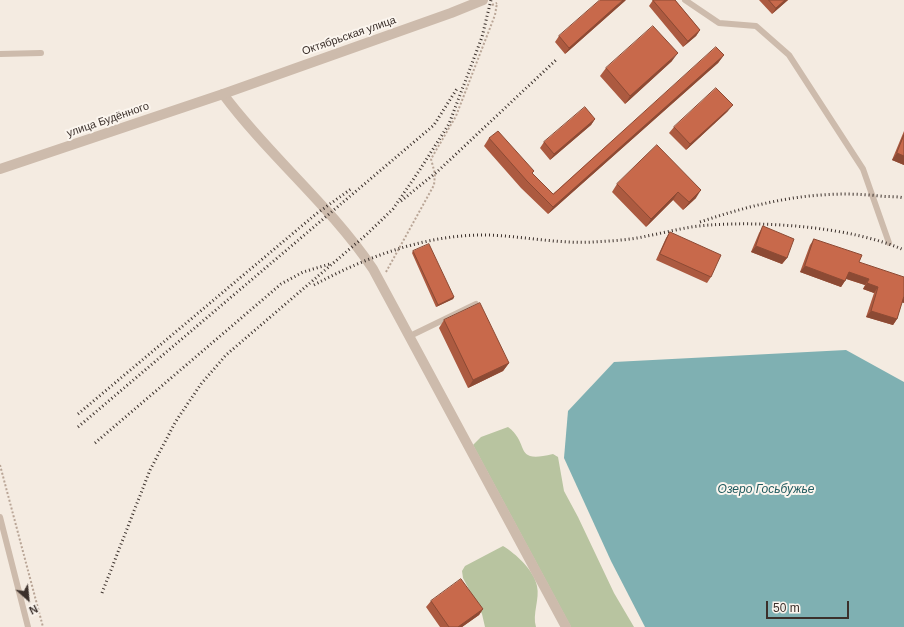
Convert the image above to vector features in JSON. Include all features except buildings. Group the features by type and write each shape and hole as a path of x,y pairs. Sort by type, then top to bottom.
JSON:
{"street":[{"name":"Октябрьская улица","path":"223,94 451,13 483,0"},
{"name":"улица Будённого","path":"0,170 223,94"},
{"path":"223,94 244,122 353,239 381,282 566,627"}],"lane":[{"path":"685,0 719,23 756,26 789,55 863,169 889,243"},
{"path":"0,54 42,53"},
{"path":"410,336 476,304"},
{"path":"0,517 28,627"}],"path":[{"path":"381,282 434,185 435,174 431,159 456,116 495,15 497,3"},
{"path":"0,465 43,627"}],"green space":[{"path":"508,427 515,433 527,454 532,456 540,456 553,454 558,457 564,491 614,593 634,627 571,627 473,445 481,437"},
{"path":"503,546 524,563 535,580 538,591 535,617 536,627 485,627 482,614 463,578 462,571 465,566"}],"water":[{"name":"Озеро Госьбужье","path":"846,350 904,382 904,627 645,627 611,561 564,458 568,411 614,362"}],"railway":[{"path":"102,593 150,470 176,421 201,384 226,355 366,235 393,209 419,171 449,124 482,37 491,0"},
{"path":"401,201 438,171 556,60"},
{"path":"78,427 434,125 458,87"},
{"path":"78,414 316,214 351,189"},
{"path":"700,222 766,203 810,196 856,194 904,198"},
{"path":"314,285 355,265 398,249 442,238 464,236 487,235 567,242 593,242 614,241 702,226 757,224 809,227 835,231 883,242 904,250"},
{"path":"95,443 281,284 303,272 330,264"}]}
